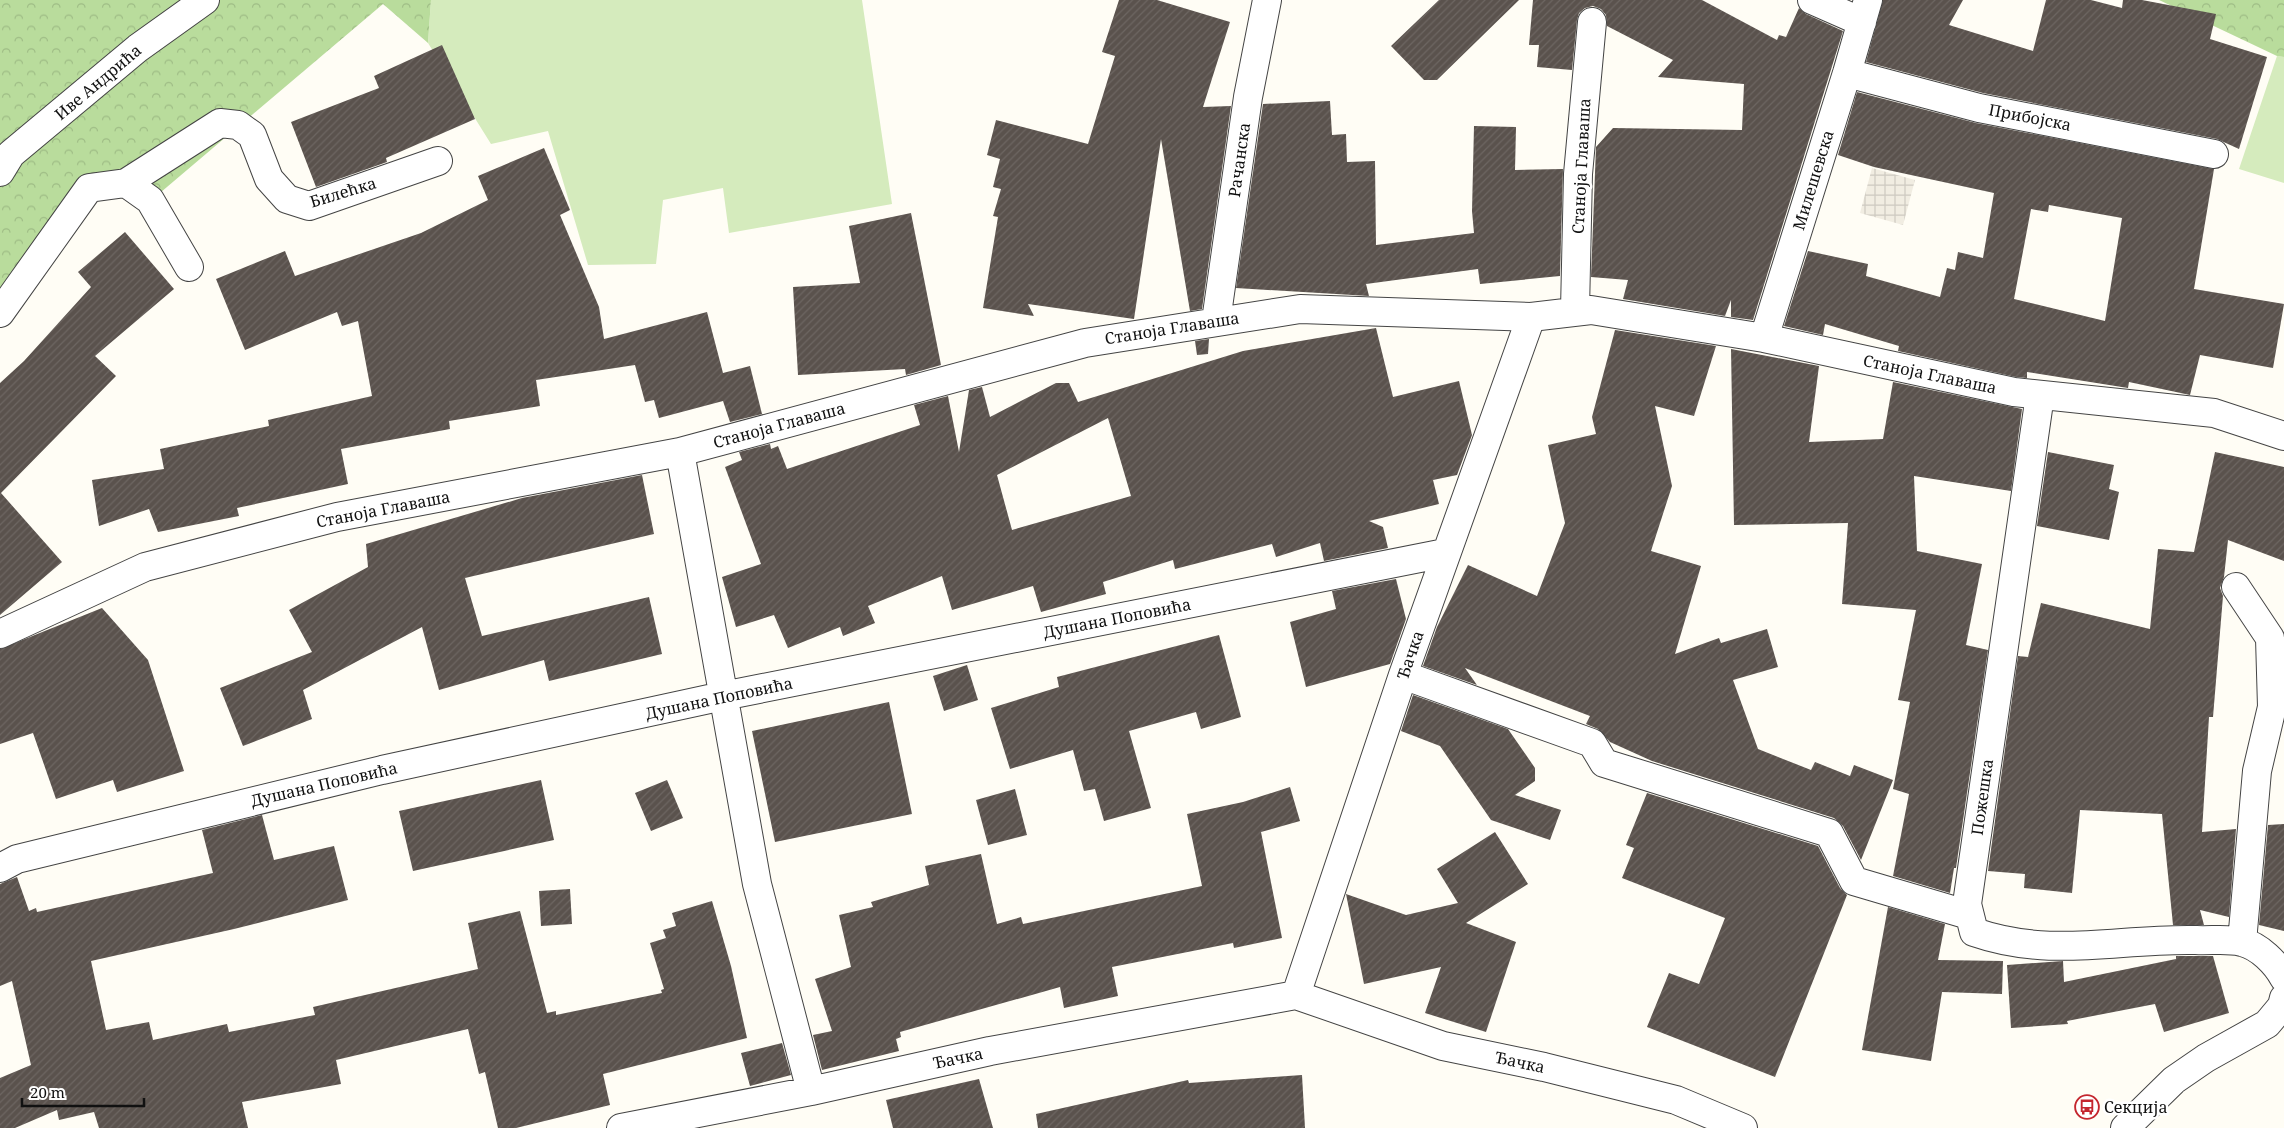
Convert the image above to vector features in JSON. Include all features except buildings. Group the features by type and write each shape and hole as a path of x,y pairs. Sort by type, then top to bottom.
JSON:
{"street":[{"name":"Иве Андрића","path":"0,172 11,154 138,48 205,0"},
{"name":"Рачанска","path":"1216,321 1248,97 1267,0"},
{"name":"Милешевска","path":"1764,338 1865,11 1812,0"},
{"name":"Станоја Главаша","path":"1575,310 1578,174 1592,22"},
{"name":"Прибојска","path":"1847,73 1979,108 2214,154"},
{"name":"Билећка","path":"0,313 89,188 126,183 220,123 238,125 252,135 269,179 287,199 309,206 438,161"},
{"path":"126,183 150,200 189,267"},
{"name":"Станоја Главаша","path":"0,634 145,567 336,517 680,452 1085,343 1300,309 1531,317 1575,310 1591,310 1764,338 2014,392 2214,413 2284,436"},
{"name":"Ђачка","path":"1296,995 1402,675 1531,317"},
{"name":"Пожешка","path":"2040,395 1967,904 1974,932 2000,941 2041,946 2115,945 2162,940 2242,942 2261,952 2279,968 2284,978"},
{"path":"680,452 757,884 811,1091"},
{"name":"Душана Поповића","path":"0,868 17,858 382,770 723,696 1445,554"},
{"path":"2236,587 2270,638 2278,710 2257,770 2242,942"},
{"path":"1402,675 1592,743 1604,763 1829,833 1854,881 1970,915"},
{"name":"Ђачка","path":"621,1128 811,1091 990,1051 1296,995 1443,1046 1544,1067 1676,1100 1743,1128"},
{"path":"2126,1128 2174,1080 2206,1058 2267,1024 2282,1006 2284,998"}],"green space":[{"path":"0,0 431,0 428,43 383,4 154,198 73,186 0,292"},
{"path":"431,0 862,0 892,204 729,233 723,188 663,200 656,264 588,265 548,131 491,144 428,43"},
{"path":"2159,0 2284,0 2284,57 2277,56"},
{"path":"2277,56 2284,57 2284,183 2239,169"}],"shaded area":[{"path":"1872,168 1915,180 1903,225 1860,213"}],"place":[{"name":"Секција","path":"2087,1107"}]}
